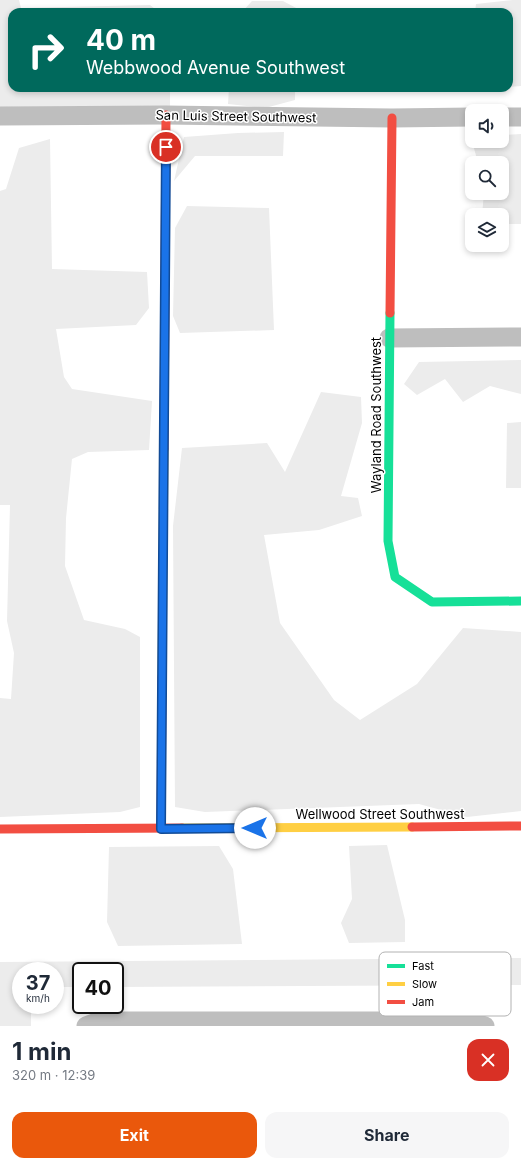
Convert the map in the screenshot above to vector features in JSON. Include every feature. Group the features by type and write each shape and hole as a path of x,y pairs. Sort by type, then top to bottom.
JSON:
{"street":[{"name":"San Luis Street Southwest","path":"0,116 166,115 392,118 465,117"},
{"path":"161,829 166,115"},
{"path":"509,117 521,117"},
{"name":"Wayland Road Southwest","path":"392,118 388,541 395,577 432,602 521,601"},
{"path":"389,338 521,337"},
{"name":"Wellwood Street Southwest","path":"0,829 521,826"},
{"path":"86,1026 94,1022 117,1021 458,1021 485,1026"}],"shaded area":[{"path":"0,0 19,0 21,8 8,8 8,92 170,92 170,106 0,107"},
{"path":"521,0 521,86 513,87 513,8 476,8 476,4"},
{"path":"252,1 283,1 296,8 246,8"},
{"path":"150,5 154,8 21,8"},
{"path":"229,92 295,92 295,100 265,108 228,104"},
{"path":"284,132 283,156 195,156 174,181 184,137 238,133"},
{"path":"521,134 521,224 509,224 509,208 483,208 483,200 509,200 509,156 476,156 474,148 509,148 509,135"},
{"path":"50,139 52,269 147,272 149,308 136,325 56,329 64,377 72,389 152,401 149,450 88,452 72,459 66,518 65,566 84,620 125,629 140,637 140,807 120,812 0,817 0,698 11,699 14,653 7,621 10,505 0,505 0,191 6,189 19,148"},
{"path":"187,206 269,208 274,330 180,333 173,316 175,228"},
{"path":"521,360 521,394 490,386 463,402 445,379 417,395 404,384 419,362"},
{"path":"321,392 361,397 362,423 341,496 358,498 362,516 319,530 264,535 280,623 334,700 360,720 417,684 463,628 521,632 521,811 467,817 419,804 205,812 175,807 173,526 182,448 267,443 285,472"},
{"path":"521,422 521,488 506,488 507,423"},
{"path":"387,845 405,920 405,942 349,943 341,923 352,899 349,846"},
{"path":"219,846 233,869 242,944 118,946 107,922 109,847"},
{"path":"511,958 521,958 521,985 511,985"},
{"path":"379,959 379,986 124,987 124,962 72,962 72,987 64,987 64,962 12,962 12,1014 31,1014 31,1026 0,1026 0,962"}],"traffic: fast":[{"path":"390,313 388,541 395,577 432,602 521,601"}],"traffic: slow":[{"path":"162,677 164,449"},
{"path":"182,828 412,827"}],"traffic: jam":[{"path":"164,449 166,115"},
{"path":"390,313 392,118"},
{"path":"161,829 162,677"},
{"path":"412,827 521,826"},
{"path":"0,829 182,828"}],"route":[{"path":"166,147 161,829 255,828"}]}
